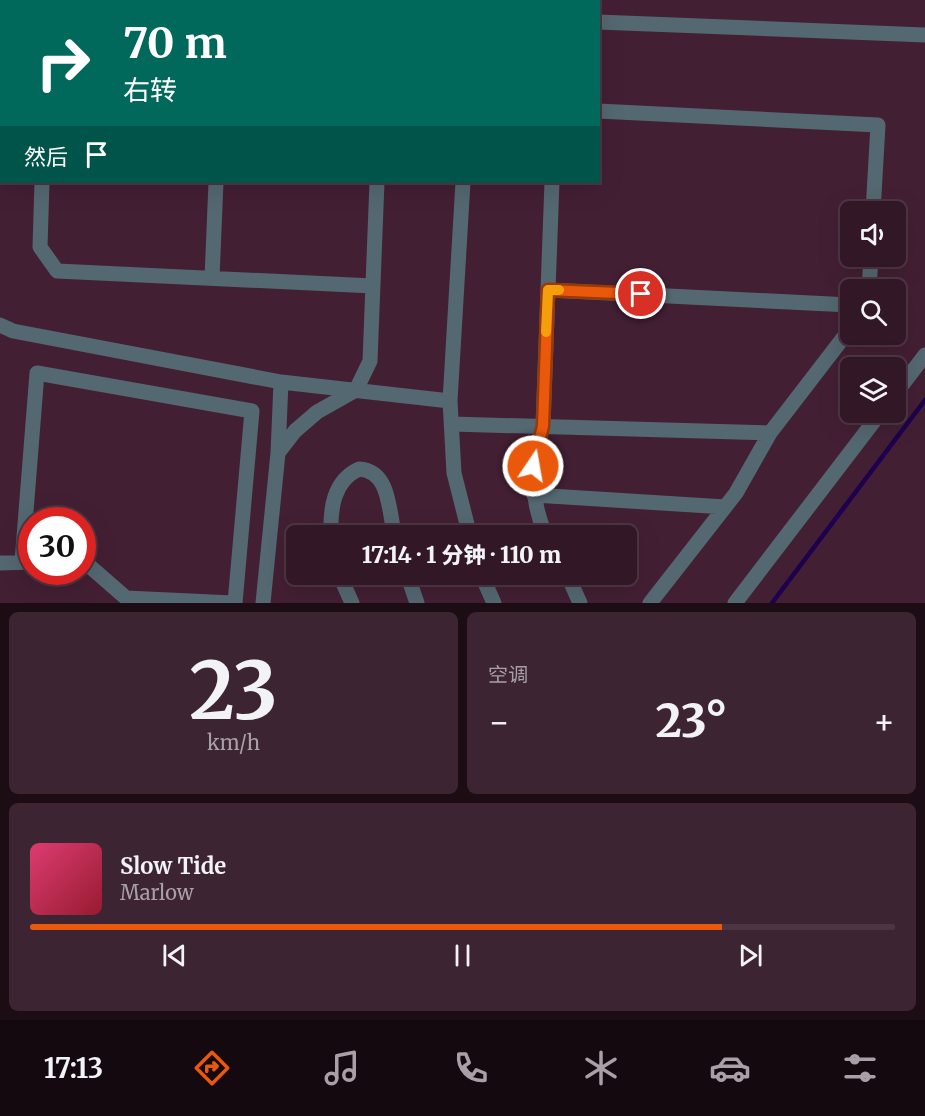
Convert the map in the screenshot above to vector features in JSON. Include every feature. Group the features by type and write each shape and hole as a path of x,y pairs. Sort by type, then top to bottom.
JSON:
{"street":[{"path":"600,22 925,35"},
{"path":"600,111 878,125 874,201"},
{"path":"42,183 40,247 57,271 373,286"},
{"path":"212,278 216,183"},
{"path":"278,453 296,431 317,412 356,390 370,361 377,183"},
{"path":"463,183 450,401 454,473 467,525"},
{"path":"543,525 534,495 533,466 543,426 552,183"},
{"path":"548,290 840,305"},
{"path":"0,325 13,332 281,382 450,401"},
{"path":"650,603 725,507 770,434 840,342"},
{"path":"906,380 925,355"},
{"path":"30,507 37,373 252,411 234,603 126,598 96,572"},
{"path":"263,603 278,453 281,382"},
{"path":"735,603 873,423"},
{"path":"452,424 770,434"},
{"path":"333,525 335,493 346,476 359,469 373,472 382,481 392,525"},
{"path":"534,495 725,507"},
{"path":"0,564 18,563"},
{"path":"344,585 352,603"},
{"path":"411,585 417,603"},
{"path":"487,585 494,603"},
{"path":"572,585 580,603"}],"waterway":[{"path":"772,603 925,400"}],"slow traffic":[{"path":"546,332 548,290 559,290"}],"route":[{"path":"533,466 543,426 548,290 641,294"}]}
